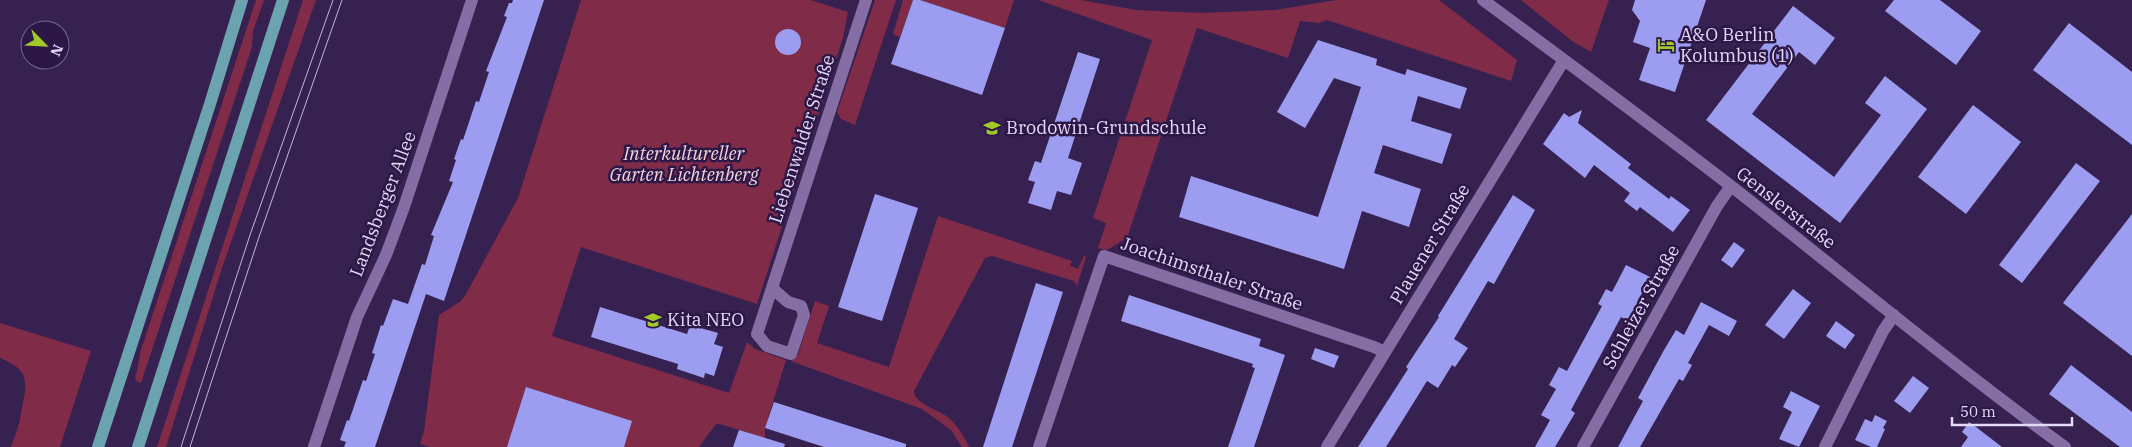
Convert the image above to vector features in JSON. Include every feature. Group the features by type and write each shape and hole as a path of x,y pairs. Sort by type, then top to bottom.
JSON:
{"main road":[{"path":"98,447 207,114 242,0"},
{"path":"138,447 283,0"}],"street":[{"name":"Landsberger Allee","path":"314,447 356,317 386,255 404,207 472,0"},
{"name":"Liebenwalder Straße","path":"772,288 784,299 801,306 804,310 791,354 768,346 757,334 772,288 866,0"},
{"name":"Genslerstraße","path":"1483,0 1731,186 1976,381 2062,446"},
{"name":"Plauener Straße","path":"1327,447 1564,60"},
{"name":"Schleizer Straße","path":"1583,447 1717,206 1731,186"},
{"name":"Joachimsthaler Straße","path":"1039,447 1104,256 1374,346 1385,352"},
{"path":"1825,447 1883,331 1894,316"}],"green space":[{"path":"256,0 264,0 253,31 252,47 141,383 135,380 141,350"},
{"path":"303,0 316,0 222,268 166,447 157,447"},
{"name":"Interkultureller Garten Lichtenberg","path":"581,0 811,0 848,12 843,38 757,304 581,247 552,336 729,393 747,342 755,349 786,360 765,428 765,438 716,424 699,447 430,447 420,444 424,431 439,315 461,301 465,296 518,198"},
{"path":"875,0 896,0 855,125 841,119 837,112"},
{"path":"903,0 913,0 900,37 893,34"},
{"path":"920,0 1014,0 1005,28"},
{"path":"1038,0 1081,0 1136,10 1201,13 1275,10 1336,0 1439,0 1517,60 1511,81 1327,20 1320,23 1300,21 1288,58 1197,28 1128,235 1130,236 1107,250 1098,248 1106,223 1093,218 1152,40"},
{"path":"1521,0 1609,0 1591,52 1572,41"},
{"path":"938,216 1072,261 1070,266 1078,269 1084,255 1086,257 1077,286 1074,281 992,256 985,258 914,391 918,400 944,414 951,420 969,447 962,447 951,430 922,409 791,361 798,355 815,301 829,306 817,343 889,367"},
{"path":"0,323 91,351 60,447 11,447 20,418 25,383 24,377 17,367 0,358"}],"building":[{"path":"513,0 544,0 444,301 426,294 375,447 344,447 346,442 340,440 347,420 349,421 363,380 366,381 375,354 372,353 381,325 383,326 393,299 408,304 422,264 425,265 434,236 431,235 453,182 449,181 456,160 454,159 461,139 463,140 476,101 479,102 489,72 486,71 507,17 504,16 509,3 512,3"},
{"path":"913,0 920,0 1005,28 982,95 891,64"},
{"name":"A&O Berlin Kolumbus (1)","path":"1635,0 1706,0 1675,92 1639,80 1650,48 1633,42 1640,21 1632,10"},
{"path":"1894,0 1940,0 1981,31 1956,65 1885,11"},
{"path":"1793,6 1835,38 1815,65 1799,52 1752,114 1834,177 1881,115 1865,103 1885,76 1927,109 1840,223 1706,120"},
{"path":"2069,23 2132,72 2132,145 2033,70"},
{"path":"788,29 798,32 801,42 798,52 788,55 778,52 775,42 778,32"},
{"path":"1318,40 1377,59 1376,65 1405,75 1407,69 1467,88 1460,109 1418,96 1411,121 1452,134 1442,164 1383,145 1374,173 1421,189 1409,227 1362,211 1344,269 1179,217 1191,176 1318,217 1361,87 1334,78 1305,128 1277,112"},
{"path":"1078,52 1100,59 1068,158 1082,163 1071,195 1057,191 1051,210 1028,203 1035,182 1028,180 1035,161 1041,163"},
{"path":"1973,105 2021,142 1966,214 1918,177"},
{"path":"1582,110 1578,123 1631,164 1628,168 1669,199 1671,196 1690,210 1673,232 1640,207 1637,211 1624,201 1630,193 1594,165 1585,178 1543,144 1564,113 1569,117"},
{"path":"2076,163 2100,181 2022,283 1999,265"},
{"path":"875,194 918,208 882,321 838,307"},
{"path":"1513,195 1535,210 1494,284 1488,281 1454,339 1468,348 1455,367 1452,365 1438,388 1427,381 1386,447 1358,447 1408,369 1406,367 1439,317"},
{"path":"2132,214 2132,356 2063,303"},
{"path":"1734,242 1745,250 1732,268 1721,260"},
{"path":"1626,265 1650,277 1628,321 1621,317 1571,410 1575,413 1555,447 1535,447 1550,420 1541,415 1556,389 1549,385 1559,367 1567,371 1602,306 1598,304 1606,289 1612,292"},
{"path":"1036,283 1063,292 1012,447 983,447"},
{"path":"1793,289 1811,303 1784,339 1765,325"},
{"path":"1129,295 1261,339 1259,346 1285,355 1254,447 1228,447 1255,368 1252,367 1253,364 1121,321"},
{"path":"1701,302 1737,321 1729,336 1709,325 1688,363 1692,365 1683,381 1679,379 1640,447 1618,447 1643,401 1638,398 1664,350 1676,330 1684,335"},
{"path":"600,307 687,334 690,325 718,333 714,344 723,347 714,376 705,373 704,378 677,369 678,364 591,337"},
{"path":"1836,321 1855,335 1845,349 1826,336"},
{"path":"1315,348 1339,356 1334,368 1311,359"},
{"path":"2071,365 2132,412 2132,447 2120,447 2049,394"},
{"path":"1913,376 1929,388 1910,413 1894,401"},
{"path":"526,387 632,421 624,447 507,447"},
{"path":"1791,391 1820,406 1799,447 1779,439 1792,412 1783,407"},
{"path":"774,402 906,444 906,447 824,447 765,428"},
{"path":"1875,415 1887,421 1877,447 1871,447 1855,440 1865,419 1872,422"},
{"path":"1969,422 2002,447 1961,447 1968,437 1962,432"},
{"path":"739,430 785,444 784,447 733,447"}],"tram line":[{"path":"181,447 250,235 333,0"},
{"path":"190,447 259,237 342,0"}],"place":[{"name":"A&O Berlin Kolumbus (1)","path":"1666,45"},
{"name":"Brodowin-Grundschule","path":"992,128"},
{"name":"Kita NEO","path":"653,320"}]}
